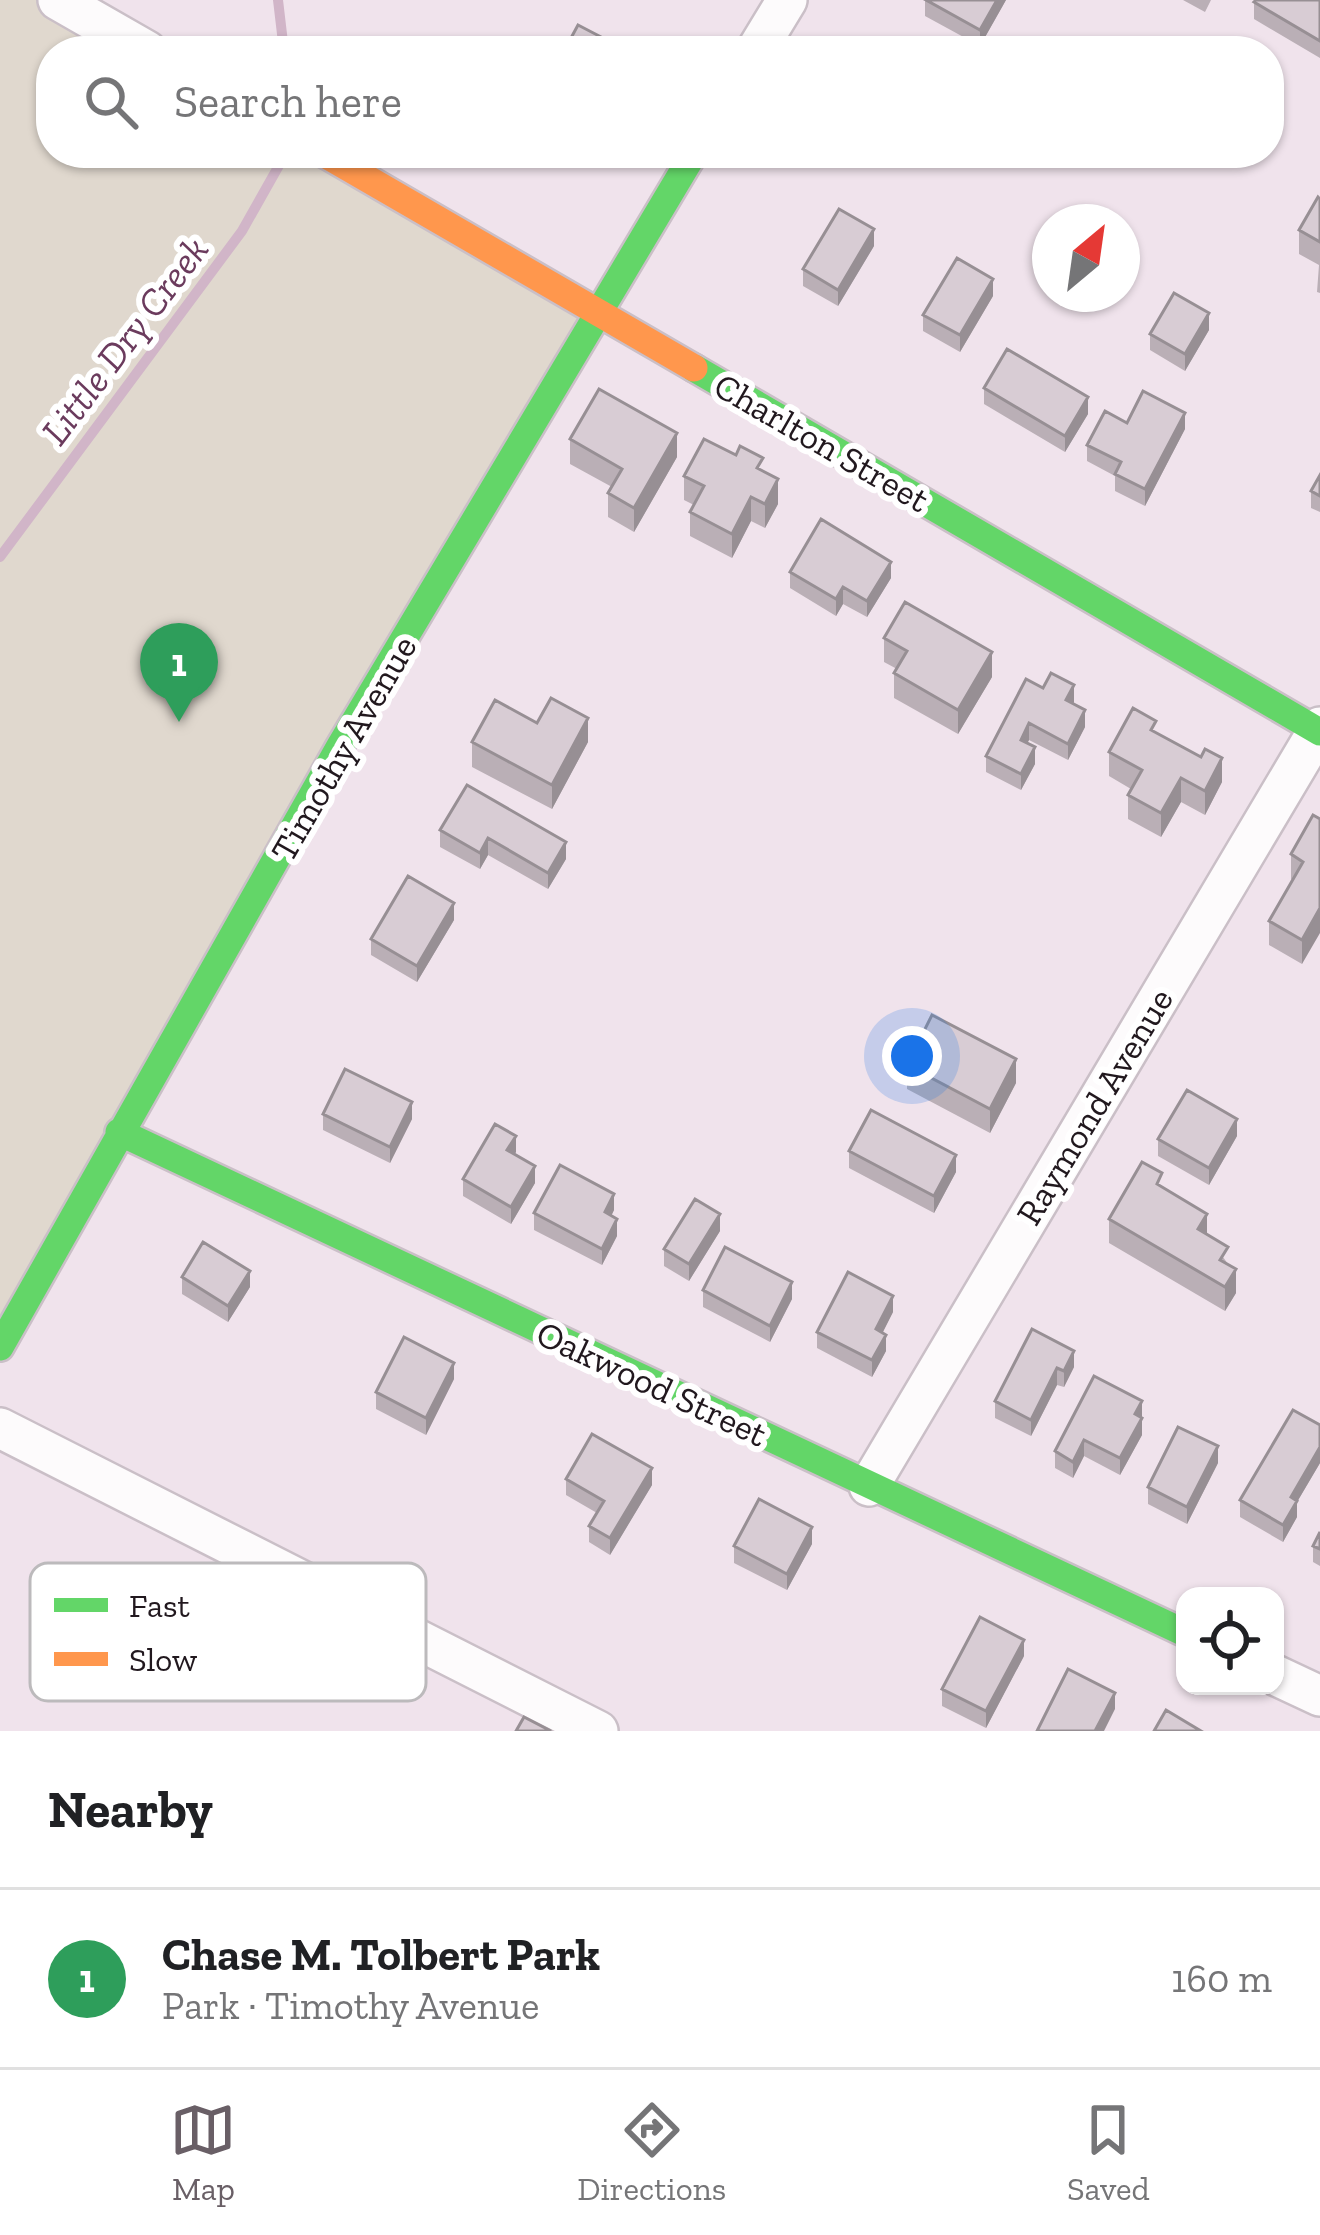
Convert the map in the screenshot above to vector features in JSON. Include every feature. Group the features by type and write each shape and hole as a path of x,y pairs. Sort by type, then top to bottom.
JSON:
{"street":[{"path":"58,0 121,36"},
{"path":"765,36 787,0"},
{"name":"Charlton Street","path":"349,168 1319,730"},
{"name":"Timothy Avenue","path":"0,1348 119,1132 685,168"},
{"name":"Raymond Avenue","path":"869,1486 1319,730"},
{"name":"Oakwood Street","path":"119,1132 1176,1630"},
{"path":"0,1428 266,1563"},
{"path":"426,1644 598,1731"},
{"path":"1284,1679 1320,1696"}],"shaded area":[{"path":"0,0 58,0 121,36 36,36 36,168 349,168 597,311 0,1347"}],"building":[{"path":"926,0 997,0 980,30"},
{"path":"1320,0 1320,41 1254,2"},
{"path":"578,25 599,36 572,36"},
{"path":"1320,199 1320,242 1299,230"},
{"path":"839,209 874,229 838,290 803,269"},
{"path":"957,258 993,279 960,335 923,315"},
{"path":"1174,293 1209,313 1185,354 1150,334"},
{"path":"1007,349 1088,397 1065,436 984,388"},
{"path":"599,389 677,433 634,508 608,493 622,469 570,439"},
{"path":"1143,391 1185,413 1145,489 1115,474 1121,462 1087,445 1105,411 1127,423"},
{"path":"704,439 736,455 740,446 763,458 757,468 778,479 765,504 751,497 732,534 690,512 704,486 684,476"},
{"path":"1320,475 1320,496 1311,491"},
{"path":"821,519 891,562 867,601 843,587 836,599 790,572"},
{"path":"905,602 992,652 958,710 894,673 907,651 884,638"},
{"path":"1051,673 1074,685 1066,700 1085,710 1068,744 1029,723 1021,740 1035,747 1021,774 986,756 1026,679 1043,688"},
{"path":"551,698 588,718 552,785 472,742 495,700 537,723"},
{"path":"1133,708 1156,721 1151,730 1201,757 1205,749 1222,758 1205,791 1181,778 1161,813 1128,795 1142,770 1109,752"},
{"path":"467,785 566,842 548,873 488,838 480,853 440,830"},
{"path":"1313,815 1320,819 1320,908 1302,940 1269,921 1303,862 1291,854"},
{"path":"408,876 454,903 417,966 371,939"},
{"path":"932,1015 1016,1059 990,1109 907,1065"},
{"path":"345,1069 412,1102 390,1147 323,1114"},
{"path":"1187,1090 1237,1119 1209,1168 1158,1139"},
{"path":"871,1110 956,1155 934,1196 849,1151"},
{"path":"495,1124 516,1136 507,1150 535,1166 511,1207 463,1179"},
{"path":"1142,1162 1162,1173 1157,1184 1207,1214 1198,1229 1228,1247 1220,1260 1236,1269 1225,1287 1109,1219"},
{"path":"560,1165 614,1194 605,1212 617,1219 602,1249 534,1213"},
{"path":"695,1199 720,1214 689,1264 664,1249"},
{"path":"203,1242 250,1271 228,1306 182,1277"},
{"path":"725,1247 792,1282 770,1326 703,1290"},
{"path":"848,1272 893,1296 876,1329 886,1335 872,1360 817,1332"},
{"path":"1032,1329 1074,1351 1064,1371 1057,1368 1031,1420 995,1401"},
{"path":"404,1337 454,1363 426,1418 376,1392"},
{"path":"1094,1376 1142,1401 1135,1414 1142,1418 1120,1458 1084,1440 1073,1462 1055,1451"},
{"path":"1293,1410 1320,1425 1320,1447 1291,1497 1297,1501 1283,1525 1240,1500"},
{"path":"1178,1427 1218,1446 1187,1507 1148,1487"},
{"path":"592,1434 652,1468 610,1538 589,1526 604,1501 566,1479"},
{"path":"759,1499 812,1527 787,1574 734,1546"},
{"path":"980,1617 1024,1640 986,1711 942,1689"},
{"path":"1068,1669 1115,1693 1095,1731 1037,1731"},
{"path":"1166,1710 1201,1731 1154,1731"},
{"path":"524,1717 551,1731 516,1731"}],"waterway":[{"name":"Little Dry Creek","path":"278,0 282,36"},
{"name":"Little Dry Creek","path":"0,557 242,231 278,168"}],"traffic: fast":[{"path":"0,1347 340,746 685,168"},
{"path":"694,368 1320,732"},
{"path":"119,1132 1176,1629"}],"traffic: slow":[{"path":"349,168 694,368"}],"place":[{"name":"Chase M. Tolbert Park","path":"179,722"}]}
